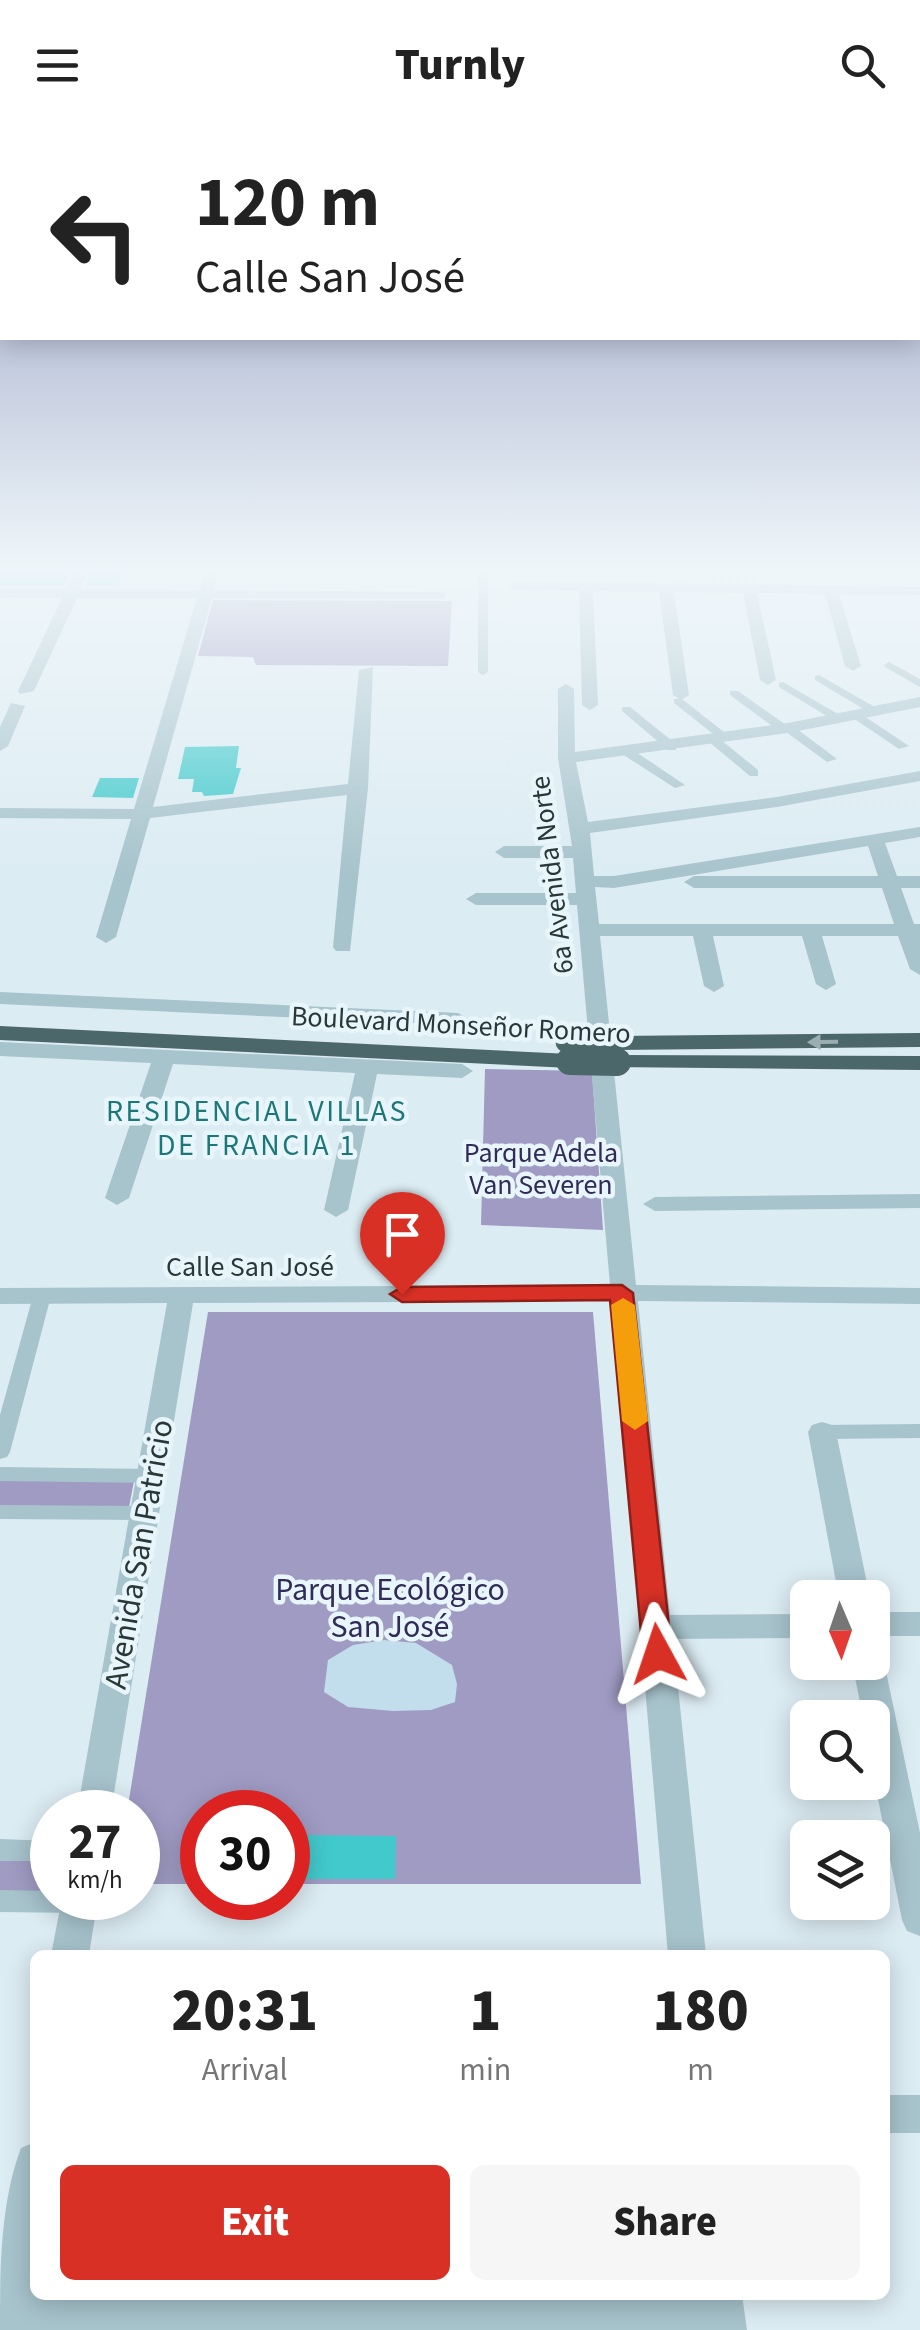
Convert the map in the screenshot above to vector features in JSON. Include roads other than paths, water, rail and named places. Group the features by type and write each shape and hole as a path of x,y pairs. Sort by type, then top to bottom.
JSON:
{"highway":[{"name":"Boulevard Monseñor Romero","path":"0,1015 568,1052"},
{"name":"Boulevard Monseñor Romero","path":"0,1033 920,1063"},
{"name":"Boulevard Monseñor Romero","path":"616,1052 920,1040"}],"street":[{"path":"0,746 36,669"},
{"path":"106,936 183,669"},
{"path":"589,669 590,705"},
{"path":"676,669 680,698 754,772"},
{"path":"771,669 776,682 839,720"},
{"path":"895,669 920,684"},
{"path":"343,947 367,670"},
{"path":"818,678 876,712"},
{"name":"6a Avenida Norte","path":"566,689 567,758 580,829 687,1950"},
{"path":"734,694 831,759"},
{"path":"567,758 672,747 839,720 920,702"},
{"path":"626,710 672,747"},
{"path":"858,716 902,746"},
{"path":"626,751 679,785"},
{"path":"580,829 778,802 920,776"},
{"path":"0,813 140,814 359,788"},
{"path":"476,899 586,890 614,882 918,833"},
{"path":"875,841 914,930 920,969"},
{"path":"504,852 582,852"},
{"path":"614,882 920,882"},
{"path":"589,930 914,930"},
{"path":"702,930 714,986"},
{"path":"810,930 826,984"},
{"path":"0,998 458,1018"},
{"path":"0,1049 462,1071"},
{"path":"117,1198 164,1058"},
{"path":"336,1210 367,1067"},
{"path":"656,1204 920,1201"},
{"name":"Calle San José","path":"0,1296 920,1296"},
{"path":"0,1452 9,1386 42,1296"},
{"name":"Avenida San Patricio","path":"98,1790 181,1296"},
{"path":"851,1580 822,1432 920,1431"},
{"path":"0,1474 151,1476"},
{"path":"0,1512 145,1513"},
{"path":"890,1624 920,1624"},
{"path":"655,1627 790,1626"},
{"path":"872,1680 920,1920"},
{"path":"0,1850 30,1851"},
{"path":"0,1901 30,1901"},
{"path":"71,1950 76,1920"},
{"path":"890,2114 920,2114"},
{"path":"30,2189 6,2317 723,2314"}],"district":[{"name":"RESIDENCIAL VILLAS DE FRANCIA 1","path":"257,1128"}],"park label":[{"name":"Parque Adela Van Severen","path":"541,1168"},
{"name":"Parque Ecológico San José","path":"390,1608"}]}
